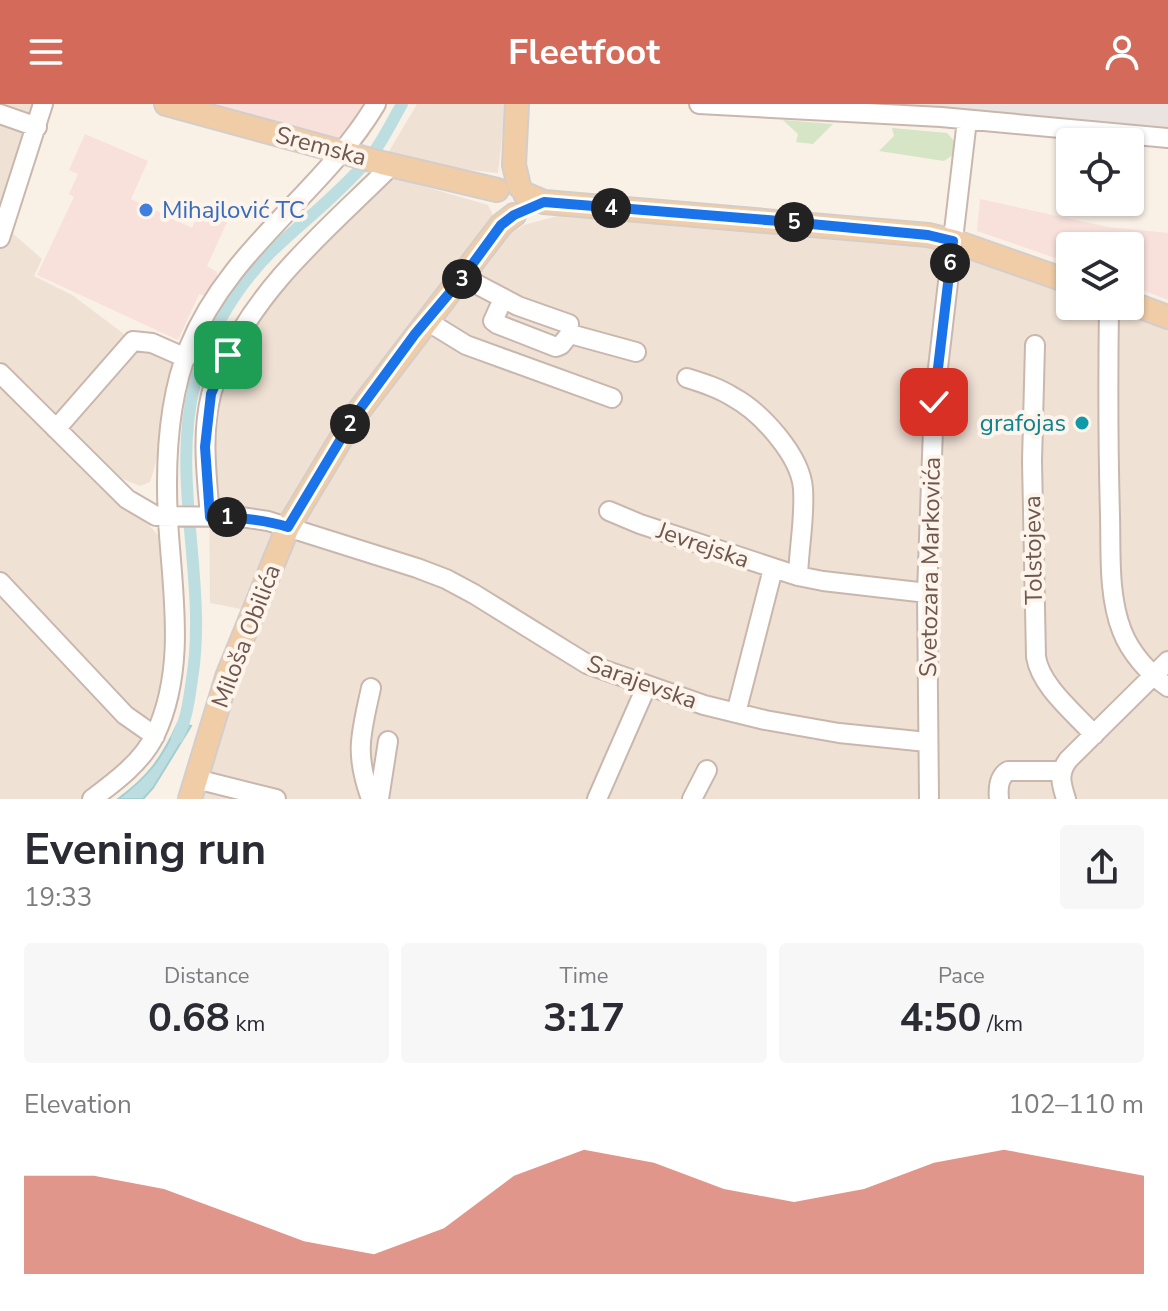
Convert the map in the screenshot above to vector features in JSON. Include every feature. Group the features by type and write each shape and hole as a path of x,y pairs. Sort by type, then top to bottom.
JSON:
{"main road":[{"name":"Sremska","path":"166,104 509,198 928,235 1056,277"},
{"path":"509,198 517,104"},
{"name":"Miloša Obilića","path":"193,789 227,677 288,527 354,417 463,277 509,198"},
{"path":"1144,308 1168,317"}],"street":[{"path":"0,238 43,104"},
{"path":"92,799 114,793 155,736 166,704 175,632 170,425 186,358 202,318 220,288 259,239 363,127 376,104"},
{"path":"699,104 759,105 967,120 1168,138"},
{"path":"0,114 37,127"},
{"name":"Svetozara Markovića","path":"929,799 927,593 934,402 967,120"},
{"path":"209,518 205,447 211,394 228,355 253,309 387,164"},
{"path":"463,277 503,299 569,324"},
{"path":"503,299 494,316 493,321 497,324 556,347 569,335 574,335 636,352"},
{"path":"1109,320 1108,448 1114,602 1122,632 1131,648 1168,687"},
{"path":"427,321 466,345 612,398"},
{"path":"56,429 133,341 152,343 186,358"},
{"name":"Tolstojeva","path":"1035,345 1032,461 1036,657 1049,683 1094,735"},
{"path":"0,373 127,499 146,512 170,518"},
{"path":"687,378 725,392 754,411 772,430 797,466 803,486 798,576"},
{"name":"Jevrejska","path":"609,511 798,576 927,593"},
{"name":"Sarajevska","path":"170,518 241,517 268,521 446,579 587,664 736,713 839,733 927,742"},
{"path":"736,713 773,569"},
{"path":"0,582 125,715 155,736"},
{"path":"999,799 1002,774 1008,771 1060,771 1168,661"},
{"path":"597,799 647,685"},
{"path":"371,688 359,735 362,770 371,799"},
{"path":"379,799 388,741"},
{"path":"692,799 707,770"},
{"path":"1060,771 1066,799"},
{"name":"Miloša Obilića","path":"193,789 276,799"}],"shaded area":[{"path":"0,104 39,104 2,224 42,259 34,276 72,295 128,337 180,365 150,482 140,486 123,479 0,361"},
{"path":"217,104 370,104 344,140"},
{"path":"417,104 506,104 498,173 434,166 388,153"},
{"path":"872,104 1168,104 1168,127"},
{"path":"85,134 148,161 131,199 192,228 202,205 229,218 207,266 217,272 217,279 208,297 199,294 178,340 37,275 74,197 69,194 78,174 69,170"},
{"path":"388,176 488,205 493,223 513,233 524,225 561,215 839,240 936,245 940,249 942,262 958,263 966,259 1056,290 1056,320 1140,320 1168,330 1168,799 197,799 266,614 210,603 209,471 212,419 229,364 280,292"},
{"path":"980,199 1108,227 1168,233 1168,300 1144,291 1144,232 1056,232 1056,258 977,231"},
{"path":"0,384 72,456 146,521 160,538 165,559 167,649 156,713 149,718 139,715 0,576"},
{"path":"0,591 146,738 115,773 82,799 0,799"}],"green space":[{"path":"783,120 833,124 813,144 796,142 798,134"},
{"path":"892,128 947,133 955,142 954,154 944,161 879,151 894,136"}],"water":[{"path":"178,723 191,726 153,788 143,799 118,799 154,766"}],"waterway":[{"path":"177,738 189,702 196,642 186,457 188,420 200,365 215,330 245,281 270,253 367,161 402,104"}],"place":[{"name":"Mihajlović TC","path":"146,210"},
{"name":"grafojas","path":"1082,423"}],"route":[{"path":"228,355 211,394 205,447 210,517 241,517 288,527 354,417 415,334 501,225 514,215 544,202 928,235 953,241 934,402"}]}
